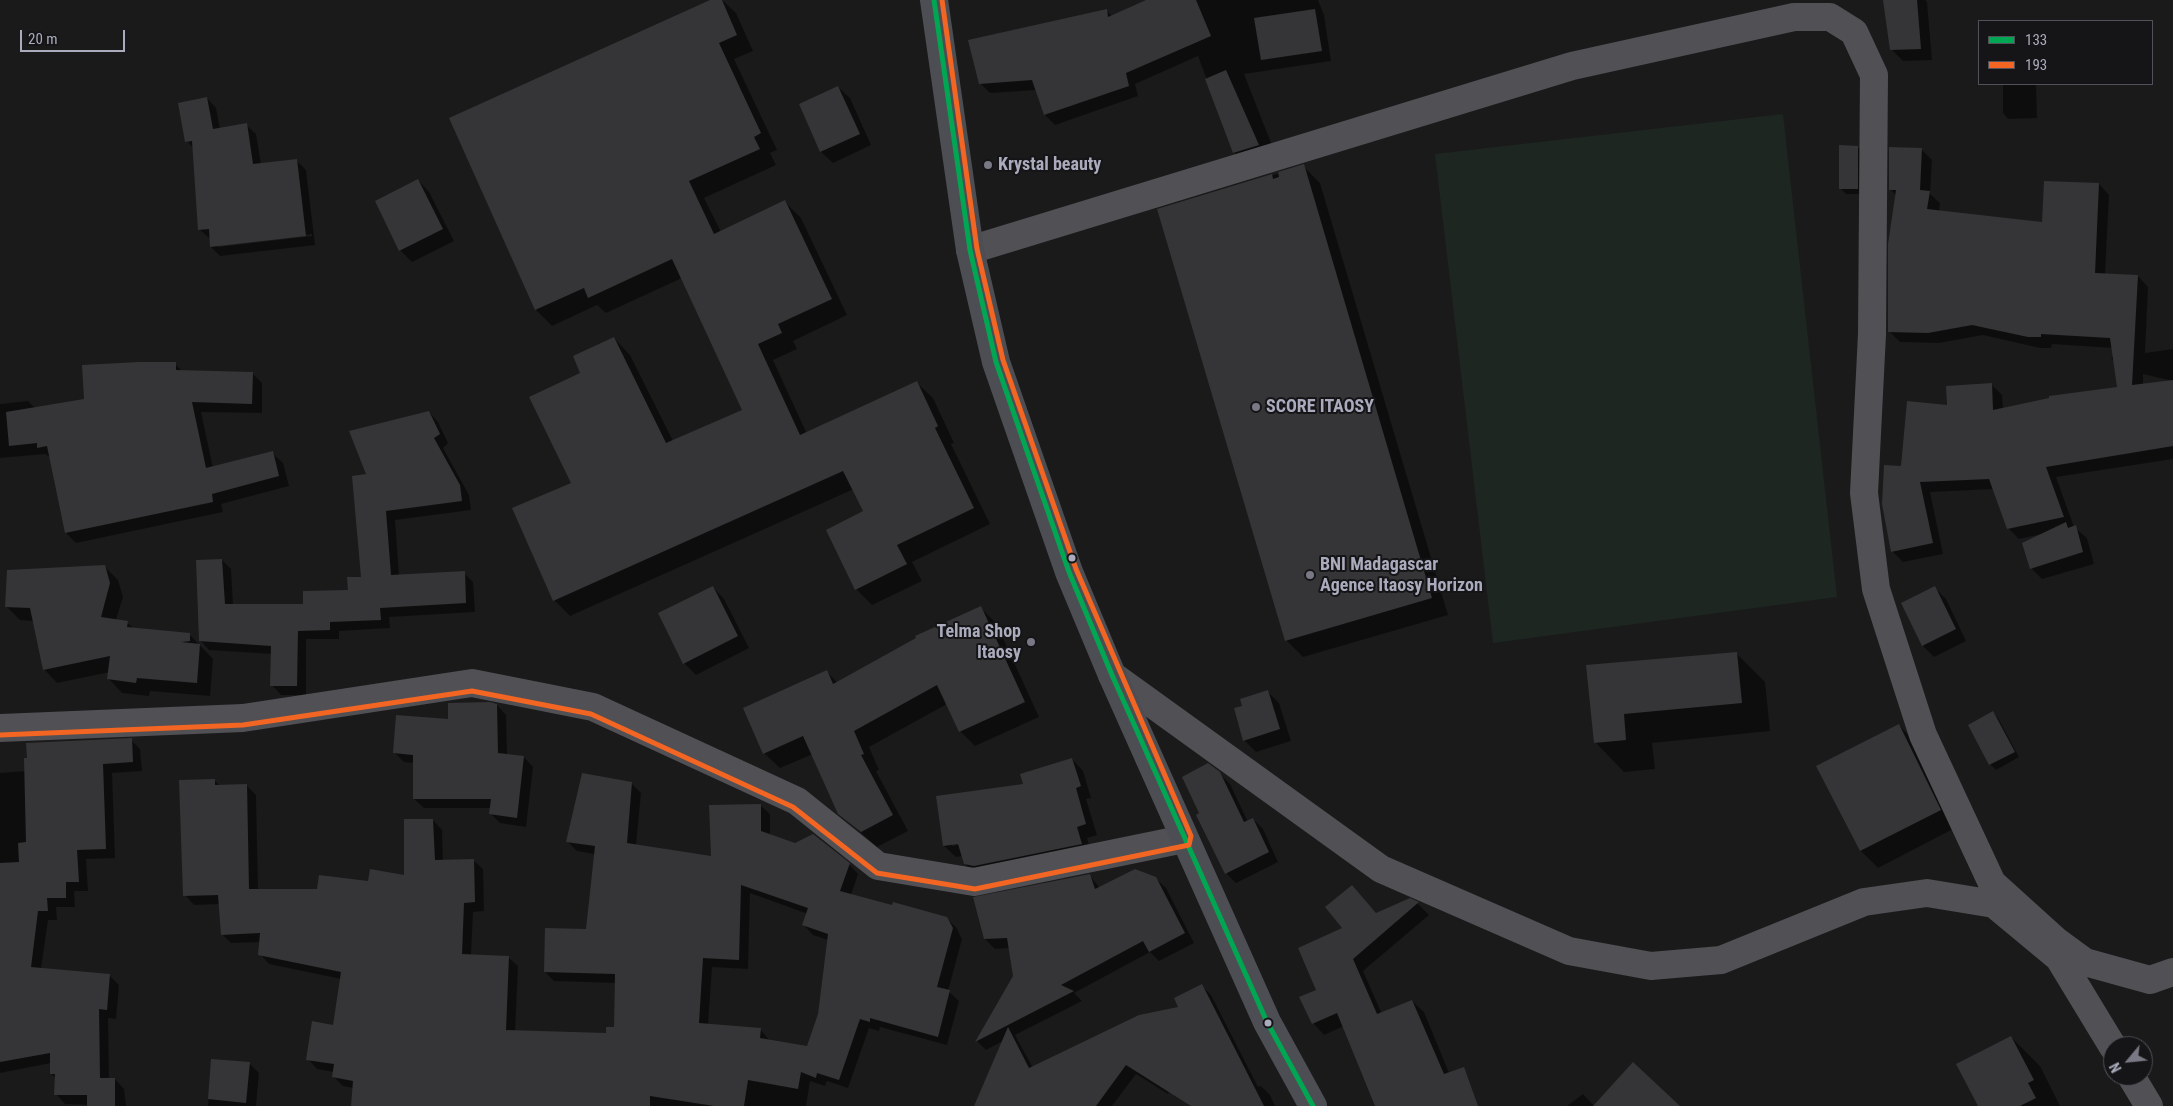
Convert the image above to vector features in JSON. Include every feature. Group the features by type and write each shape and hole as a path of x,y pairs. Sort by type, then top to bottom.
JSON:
{"street":[{"path":"934,0 970,250 996,362 1069,572 1112,675 1267,1022 1313,1106"},
{"path":"970,250 1572,66 1794,17 1830,17 1854,32 1874,75 1872,334 1864,493 1876,589 1923,735 1992,883 2055,940 2086,962 2150,980 2173,972"},
{"path":"1112,675 1381,869 1568,951 1651,966 1721,960 1864,902 1927,894 1994,904 2059,958 2106,1036"},
{"path":"0,728 243,718 472,683 593,707 797,801 878,866 974,882 1184,839"},
{"path":"2137,1086 2149,1106"}],"shaded area":[{"path":"1783,114 1837,597 1493,643 1435,154"}],"building":[{"path":"710,0 722,0 737,35 719,43 761,133 754,137 760,149 689,181 714,234 785,200 832,299 778,324 782,333 758,344 800,435 917,381 938,426 935,428 974,508 897,545 907,564 855,590 826,530 863,511 843,471 553,601 512,508 571,483 529,397 580,373 573,356 614,337 666,443 742,410 672,259 588,298 584,288 535,310 449,118"},
{"path":"1146,0 1196,0 1211,36 1126,73 1129,86 1044,115 1032,80 979,84 968,40 1107,9 1108,17"},
{"path":"1883,0 1917,0 1921,49 1890,50"},
{"path":"1315,9 1322,51 1261,60 1254,18"},
{"path":"1226,70 1259,145 1233,153 1205,79"},
{"path":"838,86 860,134 820,152 799,104"},
{"path":"207,97 213,129 247,123 253,164 297,159 306,236 210,247 209,229 198,230 192,141 185,142 178,103"},
{"path":"1839,145 1858,146 1858,189 1839,189"},
{"path":"1889,147 1922,148 1920,190 1930,191 1927,209 2042,222 2044,181 2099,183 2095,273 2138,275 2132,385 2173,380 2173,446 2046,467 2064,517 2007,529 1989,479 1920,482 1933,543 1891,552 1882,504 1884,465 1901,466 1907,401 1947,405 1946,386 1992,383 1993,410 2049,398 2049,396 2117,387 2110,338 2041,334 2041,337 2028,337 1972,325 1928,333 1888,332 1888,244 1896,190 1889,190"},
{"path":"1304,164 1432,598 1285,641 1157,209 1272,174 1273,179 1279,177 1278,172"},
{"path":"418,179 443,229 399,251 375,201"},
{"path":"176,362 176,370 253,372 252,404 192,402 206,468 273,451 279,476 212,494 213,502 65,533 47,446 37,448 37,443 9,446 6,412 84,399 82,365"},
{"path":"429,411 440,434 434,438 460,485 462,501 386,511 391,575 465,571 466,603 380,608 381,620 330,622 330,630 298,631 297,686 270,686 271,646 199,641 196,560 222,559 225,604 303,604 303,591 348,590 347,577 361,577 352,476 366,474 349,431"},
{"path":"2066,522 2068,528 2076,525 2083,552 2030,569 2022,543"},
{"path":"105,565 110,583 101,617 128,621 127,627 190,633 190,641 181,642 200,644 197,683 137,678 136,683 107,679 110,656 43,670 30,608 5,607 7,570"},
{"path":"713,586 738,636 683,664 658,613"},
{"path":"1935,586 1956,629 1922,646 1901,603"},
{"path":"981,606 1025,702 959,732 937,685 854,731 864,754 861,755 893,815 861,832 838,814 803,736 763,754 743,708 827,670 833,684 916,638 915,636"},
{"path":"1737,652 1742,703 1624,714 1626,740 1594,743 1586,665"},
{"path":"1268,690 1280,729 1243,741 1234,708 1242,706 1240,699"},
{"path":"490,702 497,704 498,753 524,756 517,818 489,814 491,799 413,799 413,755 393,753 396,715 448,719 448,703"},
{"path":"1993,711 2015,752 1989,765 1968,725"},
{"path":"1899,724 1941,810 1860,851 1816,766"},
{"path":"132,738 133,762 103,764 106,849 77,850 79,882 66,882 66,898 47,898 48,911 38,911 31,967 110,974 107,1010 99,1009 100,1078 115,1078 115,1106 87,1106 87,1095 54,1095 55,1074 50,1074 50,1053 0,1062 0,863 19,862 18,843 26,842 24,758 27,758 26,743"},
{"path":"1072,758 1081,786 1076,788 1086,824 1077,827 1082,844 974,866 964,864 958,844 943,846 936,796 1023,784 1020,774"},
{"path":"1208,763 1220,772 1244,822 1253,818 1269,852 1225,874 1196,815 1199,813 1182,777"},
{"path":"582,773 632,782 627,843 711,856 709,805 761,804 761,831 795,843 813,834 850,863 840,891 892,905 893,902 947,917 953,928 937,987 950,990 938,1037 870,1018 870,1022 860,1019 839,1080 817,1073 816,1078 801,1072 798,1089 748,1080 744,1106 714,1106 650,1096 650,1106 351,1106 353,1081 332,1077 334,1064 306,1060 312,1021 333,1025 341,972 258,955 260,933 221,935 218,895 183,896 179,780 215,779 215,785 247,784 249,889 317,889 319,875 368,881 370,869 404,875 404,819 433,819 435,860 474,859 475,902 464,903 462,954 509,956 506,1030 606,1033 606,1027 614,1027 615,974 544,972 545,928 586,929 595,846 566,842","holes":["741,885 808,908 802,925 828,934 818,1014 807,1046 760,1038 761,1028 699,1023 703,958 739,960"]},
{"path":"1135,869 1156,877 1185,933 1149,952 1143,941 1061,985 1074,991 975,1042 1013,976 1007,938 984,939 973,897 1090,874 1095,889"},
{"path":"1352,885 1376,913 1410,898 1419,902 1353,959 1377,1014 1412,1000 1444,1074 1464,1067 1478,1106 1375,1106 1337,1013 1312,1024 1299,997 1316,990 1298,948 1342,928 1325,907"},
{"path":"1202,984 1264,1106 1191,1106 1126,1065 1096,1106 974,1106 1008,1027 1029,1068 1139,1015 1178,1007 1174,998"},
{"path":"2011,1036 2034,1080 2028,1083 2036,1098 2020,1106 1978,1106 1956,1064"},
{"path":"211,1059 250,1062 246,1103 208,1099"},
{"path":"1633,1062 1680,1106 1593,1106"}],"transit line":[{"name":"133","path":"934,0 970,250 996,362 1069,572 1112,675 1267,1022 1313,1106"},
{"name":"193","path":"0,735 243,725 472,691 591,714 793,807 877,873 975,889 1189,845 1191,836 1076,569 1003,360 977,249 942,0"}],"place":[{"name":"Krystal beauty","path":"988,165"},
{"name":"SCORE ITAOSY","path":"1256,407"},
{"name":"BNI Madagascar Agence Itaosy Horizon","path":"1310,575"},
{"name":"Telma Shop Itaosy","path":"1031,642"}]}
